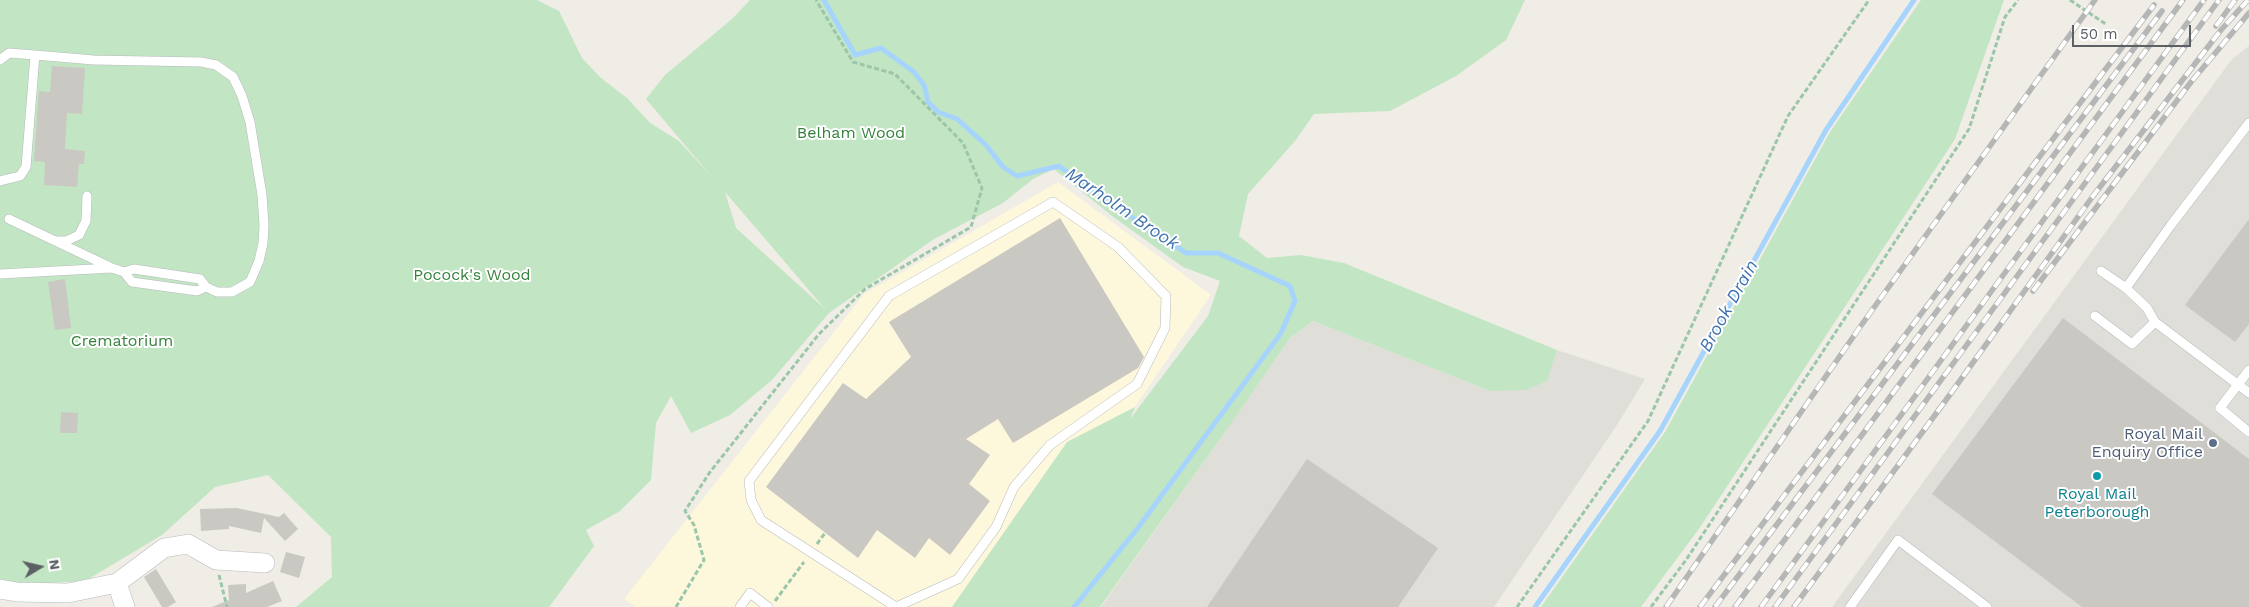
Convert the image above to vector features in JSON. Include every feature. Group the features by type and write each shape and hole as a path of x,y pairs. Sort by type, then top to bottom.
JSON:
{"street":[{"path":"0,589 17,592 68,593 117,583 164,548 188,544 216,560 266,563"},
{"path":"117,583 125,607"}],"lane":[{"path":"0,60 8,53 94,60 201,62 216,66 233,77 242,96 250,122 262,195 263,243 259,261 250,282 232,292 217,292 206,287 200,279 134,270 124,272 112,268 9,219"},
{"path":"0,181 20,176 26,167 35,55"},
{"path":"2126,288 2171,225 2249,123"},
{"path":"56,241 66,241 79,235 86,221 87,196"},
{"path":"1053,202 1118,247 1166,296 1165,328 1137,384 1050,445 1014,487 996,527 958,579 896,607 761,520 752,500 749,482 889,296 1053,202"},
{"path":"0,274 112,268"},
{"path":"2101,271 2126,288 2147,308 2155,322 2249,393"},
{"path":"2095,316 2132,344 2155,322"},
{"path":"2249,370 2220,408 2249,432"},
{"path":"1850,607 1898,540 1988,607"},
{"path":"740,607 750,593 769,607"}],"path":[{"path":"676,607 704,560 694,525 685,511 710,472 820,334 865,289 971,227 982,188 962,143 895,74 853,62 816,0"},
{"path":"1517,607 1648,421 1788,116 1868,0"},
{"path":"1651,607 1692,552 1969,129 2005,17 2018,0"},
{"path":"2070,0 2107,24"},
{"path":"769,607 825,532"},
{"path":"216,560 226,607"}],"shaded area":[{"path":"2249,46 2249,607 1832,607 2232,59"},
{"path":"1058,182 1211,295 1135,407 1067,442 952,607 636,607 624,599 864,294"},
{"path":"1313,321 1490,391 1553,362 1557,350 1645,379 1617,425 1494,607 1101,607 1290,338"}],"green space":[{"path":"0,0 537,0 559,11 582,58 601,78 627,98 650,123 679,141 711,176 646,99 665,75 732,19 750,0 1525,0 1506,40 1456,76 1390,111 1314,114 1295,141 1248,194 1239,236 1267,258 1301,255 1344,263 1557,350 1547,381 1526,390 1490,391 1313,321 1290,338 1100,607 952,607 1067,442 1135,407 1130,419 1208,316 1220,281 1183,267 1112,216 1054,169 1033,179 1003,203 934,239 829,313 772,380 730,415 691,433 671,396 656,423 651,480 620,511 586,530 594,546 549,607 296,607 332,577 331,537 268,475 215,487 162,535 85,581 15,585 0,580","holes":["725,192 825,309 736,228"]},
{"path":"1921,0 2004,0 1955,139 1701,526 1641,607 1541,607 1665,432 1830,132"}],"building":[{"path":"52,66 85,68 82,114 67,113 65,149 85,151 84,164 79,164 77,187 44,185 45,162 34,161 39,91 50,92"},
{"path":"1060,218 1144,357 1138,368 1013,443 998,419 966,439 990,455 969,484 990,501 950,555 929,538 915,558 877,530 858,558 766,487 843,383 866,399 911,357 889,322"},
{"path":"2249,219 2249,324 2235,342 2185,305"},
{"path":"65,279 71,328 55,330 48,282"},
{"name":"Royal Mail Peterborough","path":"2063,318 2249,459 2249,607 2082,607 1932,494"},
{"path":"61,412 78,413 77,433 60,433"},
{"path":"1307,459 1438,548 1398,607 1207,607"},
{"path":"237,508 279,517 284,513 298,529 285,541 264,518 261,533 229,526 229,529 201,531 200,509"},
{"path":"286,552 305,557 299,578 280,572"},
{"path":"156,569 176,602 168,607 162,607 144,577"},
{"path":"273,581 282,601 267,607 212,607 229,600 228,585 246,584 246,593"}],"waterway":[{"name":"Marholm Brook","path":"824,0 855,55 881,48 914,72 924,85 928,102 938,112 957,119 986,145 1003,167 1017,176 1059,166 1098,195 1186,253 1218,253 1290,286 1295,301 1281,333 1137,529 1074,607"},
{"name":"Brook Drain","path":"1535,607 1660,431 1826,130 1914,0"}],"railway":[{"path":"1666,607 1860,327 2095,0"},
{"path":"1735,607 2183,0"},
{"path":"1761,607 2204,0"},
{"path":"1775,607 2219,0"},
{"path":"2216,26 2235,0"},
{"path":"1794,607 2093,196 2221,30 2248,0"},
{"path":"1700,607 2154,5"},
{"path":"1715,607 2162,11"},
{"path":"2033,291 2191,82 2249,13"}],"place":[{"name":"Royal Mail Enquiry Office","path":"2213,443"},
{"name":"Royal Mail Peterborough","path":"2097,476"}],"park label":[{"name":"Belham Wood","path":"851,133"},
{"name":"Pocock's Wood","path":"472,275"},
{"name":"Crematorium","path":"122,341"}]}
